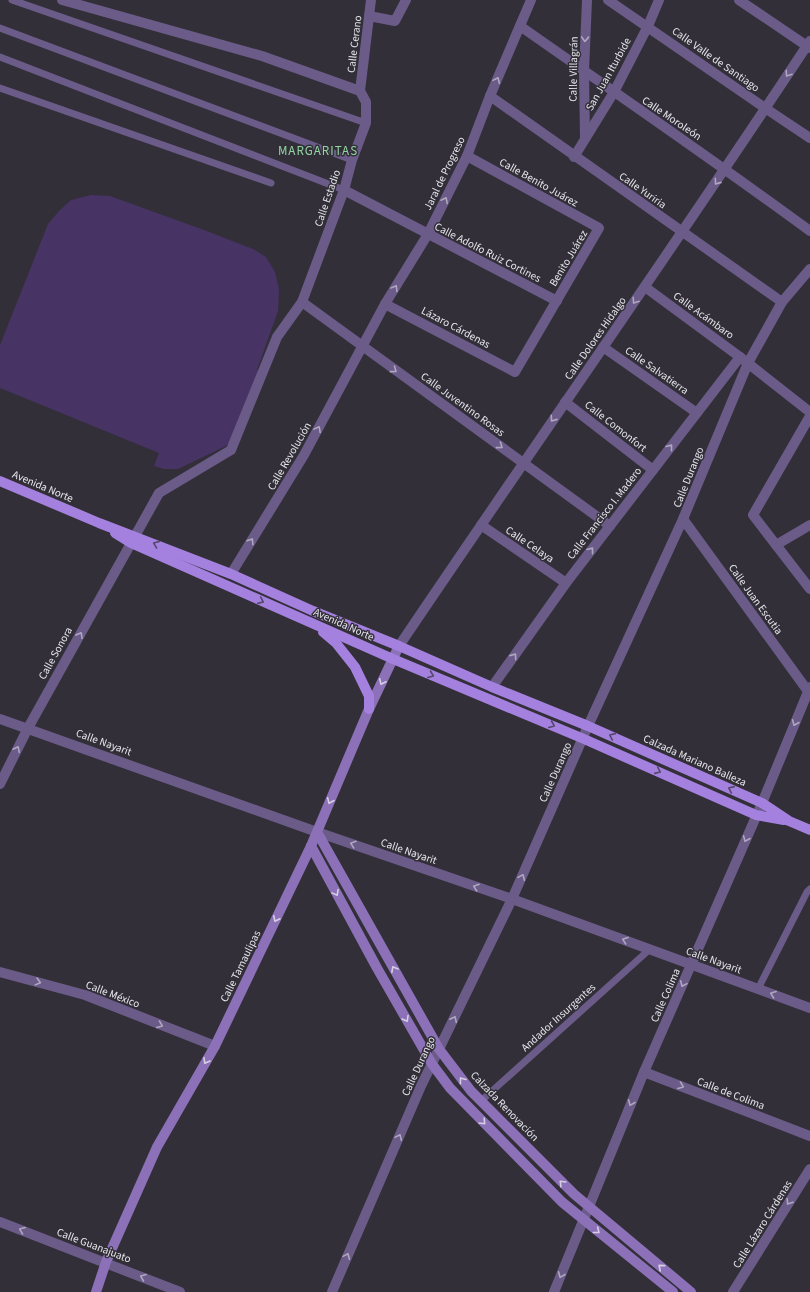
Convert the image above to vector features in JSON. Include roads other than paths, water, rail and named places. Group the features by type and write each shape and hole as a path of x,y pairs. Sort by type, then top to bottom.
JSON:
{"main road":[{"name":"Avenida Norte","path":"0,481 98,522 160,556 393,660 584,739"},
{"name":"Avenida Norte","path":"133,540 231,574 312,611 399,646 492,688 588,726"},
{"path":"160,556 171,558 220,575 231,574"},
{"path":"310,623 336,643 355,667 369,696 369,709"},
{"name":"Calzada Mariano Balleza","path":"588,726 762,803 789,821 810,830"},
{"name":"Calzada Mariano Balleza","path":"584,739 756,815 789,821"}],"street":[{"path":"62,0 262,56 360,90"},
{"name":"Calle Cerano","path":"360,90 371,0"},
{"path":"369,16 395,21 406,0"},
{"name":"Jaral de Progreso","path":"362,347 385,304 428,234 467,156 490,96 531,0"},
{"name":"Calle Villagrán","path":"585,138 584,71 587,0"},
{"name":"Calle Valle de Santiago","path":"608,0 810,138"},
{"name":"San Juan Iturbide","path":"574,157 614,92 648,26 659,0"},
{"path":"739,0 809,45"},
{"name":"Calle Moroleón","path":"520,26 726,169 810,231"},
{"name":"Calle Dolores Hidalgo","path":"399,646 726,169 765,108 809,45"},
{"name":"Calle Estadio","path":"133,540 159,493 231,450 277,338 302,302 344,190 352,160 366,123 366,102 360,90"},
{"name":"Calle Yuriria","path":"490,96 574,157 782,302"},
{"name":"Calle Benito Juárez","path":"467,156 599,228"},
{"name":"Calle Adolfo Ruiz Cortines","path":"344,190 557,301"},
{"name":"Benito Juárez","path":"557,301 599,228"},
{"name":"Calle Durango","path":"332,1292 432,1064 512,899 584,739 588,726 683,519 744,360 782,302 810,269"},
{"name":"Calle Acámbaro","path":"645,287 744,360"},
{"name":"Lázaro Cárdenas","path":"385,304 515,372 557,301"},
{"name":"Calle Juventino Rosas","path":"302,302 610,526"},
{"name":"Calle Revolución","path":"231,574 304,455 362,347"},
{"name":"Calle Salvatierra","path":"603,347 697,413"},
{"path":"744,360 810,412"},
{"name":"Calle Francisco I. Madero","path":"492,688 566,583 697,413 744,360"},
{"name":"Calle Comonfort","path":"566,402 653,470"},
{"path":"810,416 753,515 810,589"},
{"name":"Calle Juan Escutia","path":"683,519 809,691"},
{"name":"Calle Celaya","path":"481,525 566,583"},
{"path":"776,545 810,525"},
{"name":"Calle Sonora","path":"0,784 28,728 133,540"},
{"name":"Calle Tamaulipas","path":"96,1292 106,1262 157,1147 215,1046 311,846 369,709 399,646"},
{"name":"Calle Colima","path":"554,1292 644,1072 692,965 809,691"},
{"name":"Calle Nayarit","path":"0,719 317,832 512,899 810,1008"},
{"name":"Calzada Renovación","path":"317,832 439,1049 470,1091 574,1194 691,1292"},
{"path":"311,846 377,968 432,1064 450,1088 562,1202 673,1292"},
{"name":"Calle México","path":"0,972 86,995 215,1046"},
{"name":"Calle de Colima","path":"644,1072 810,1136"},
{"name":"Calle Lázaro Cárdenas","path":"734,1292 810,1169"},
{"name":"Calle Guanajuato","path":"0,1222 180,1292"}],"lane":[{"path":"12,0 366,123"},
{"path":"0,28 352,160"},
{"path":"0,57 344,190"},
{"path":"0,88 272,183"},
{"path":"758,989 807,892 810,889"},
{"name":"Andador Insurgentes","path":"481,1101 650,949"}],"district":[{"name":"MARGARITAS","path":"318,150"}]}
